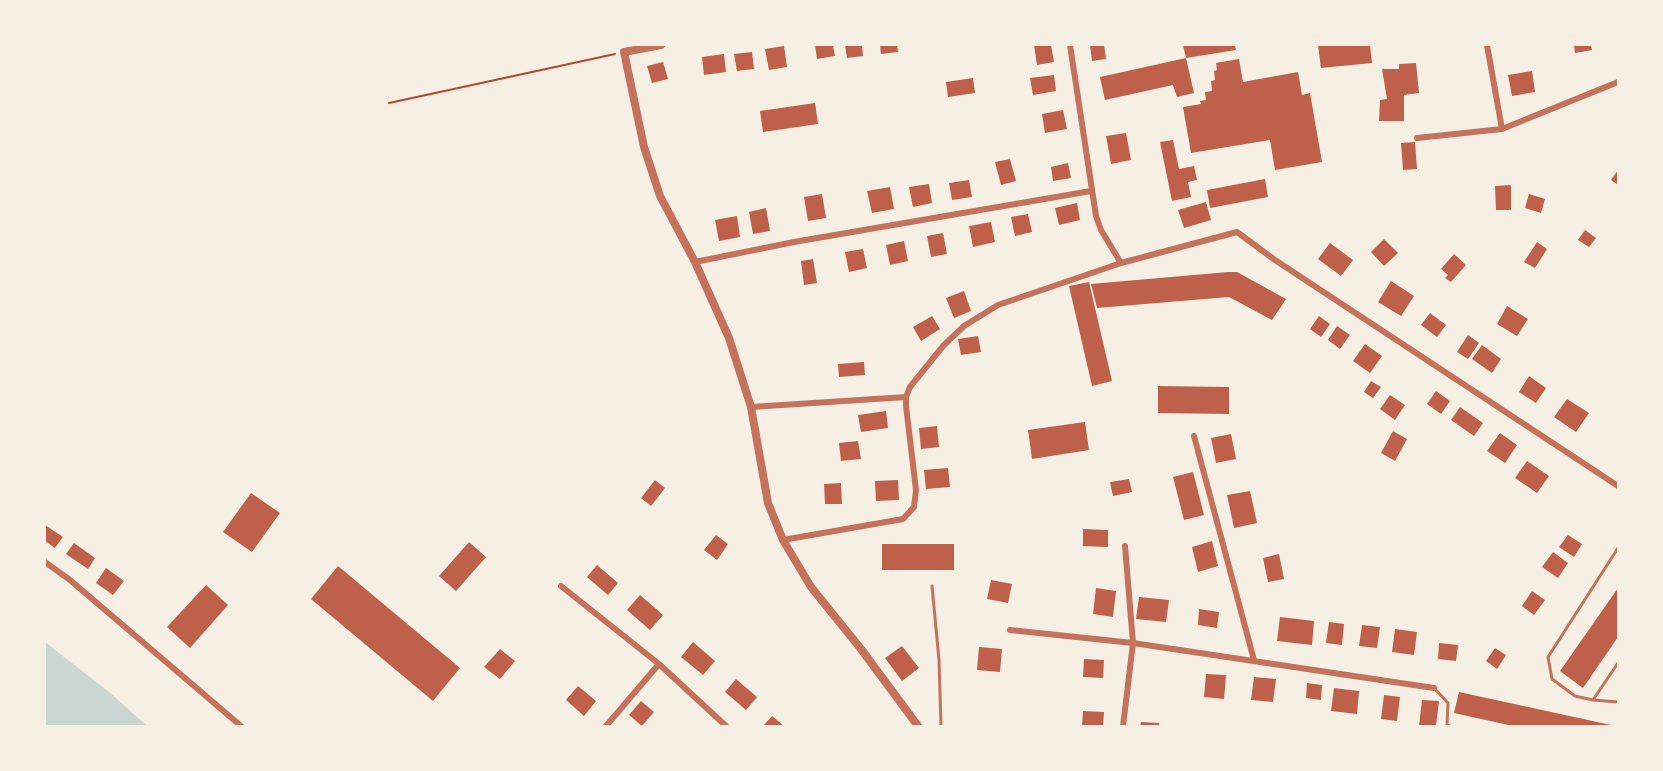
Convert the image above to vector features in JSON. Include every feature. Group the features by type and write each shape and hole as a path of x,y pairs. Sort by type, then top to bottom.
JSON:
{"street":[{"path":"661,45 623,48 644,147 660,196 695,262 729,338 751,406 768,503 783,540 811,587 861,649 918,726"},
{"path":"1071,45 1091,191 1101,230 1121,263"},
{"path":"1487,45 1502,129"},
{"path":"1417,138 1502,129 1618,82"},
{"path":"695,262 794,242 1091,191"},
{"path":"783,540 903,519 914,507 916,490 906,397 910,387 943,346 964,326 998,305 1121,263 1237,232 1275,260 1618,486"},
{"path":"751,406 906,397"},
{"path":"1194,436 1254,660"},
{"path":"1124,726 1133,643 1125,546"},
{"path":"45,562 70,580 241,726"},
{"path":"561,586 659,664 726,726"},
{"path":"1011,630 1133,643 1434,688"},
{"path":"606,726 659,664"}],"lane":[{"path":"1618,548 1548,657 1552,679 1575,696 1618,702"},
{"path":"932,586 939,660 941,726"},
{"path":"1593,700 1618,663"},
{"path":"1434,688 1448,703 1447,725 1450,726"}],"path":[{"path":"389,103 623,48"}],"shaded area":[{"path":"45,642 109,692 147,726 45,726"}],"building":[{"path":"815,45 833,45 835,56 817,59"},
{"path":"845,45 862,45 863,56 847,58"},
{"path":"880,45 897,45 898,52 881,54"},
{"path":"1034,45 1051,45 1054,62 1037,65"},
{"path":"1090,45 1104,45 1106,59 1092,61"},
{"path":"1183,45 1235,45 1236,50 1186,58"},
{"path":"1318,45 1370,45 1372,63 1321,68"},
{"path":"1574,45 1591,45 1592,50 1575,53"},
{"path":"784,46 787,67 769,70 765,49"},
{"path":"752,52 754,69 737,71 734,54"},
{"path":"724,54 726,72 704,75 702,57"},
{"path":"1186,58 1194,93 1177,97 1173,85 1105,100 1100,77"},
{"path":"1239,59 1243,82 1298,72 1302,95 1310,93 1322,162 1275,170 1270,140 1191,153 1183,107 1201,104 1200,101 1206,100 1205,92 1212,91 1211,81 1215,80 1216,63"},
{"path":"663,62 668,79 652,83 647,66"},
{"path":"1416,63 1419,93 1404,95 1404,121 1379,121 1380,100 1387,99 1382,69 1399,69 1399,64"},
{"path":"1532,71 1535,92 1512,96 1508,75"},
{"path":"1054,75 1056,91 1033,95 1030,78"},
{"path":"973,78 975,93 948,97 946,82"},
{"path":"815,103 818,124 763,132 760,111"},
{"path":"1063,110 1067,129 1045,133 1042,114"},
{"path":"1126,133 1131,160 1111,164 1106,136"},
{"path":"1173,140 1179,169 1194,166 1197,180 1188,182 1191,197 1172,201 1160,142"},
{"path":"1415,142 1417,169 1403,170 1401,143"},
{"path":"1010,159 1016,181 1001,185 995,162"},
{"path":"1068,163 1071,178 1053,181 1051,167"},
{"path":"1618,170 1618,185 1611,180"},
{"path":"1265,179 1268,197 1210,208 1207,190"},
{"path":"969,180 972,197 952,200 949,183"},
{"path":"929,184 932,203 913,207 909,187"},
{"path":"1511,185 1511,210 1496,210 1495,186"},
{"path":"890,187 894,209 872,213 867,191"},
{"path":"822,194 826,218 808,221 804,197"},
{"path":"1529,194 1545,199 1541,213 1525,208"},
{"path":"1206,202 1211,220 1184,228 1178,210"},
{"path":"1077,203 1080,220 1059,225 1055,208"},
{"path":"766,208 770,231 753,234 749,212"},
{"path":"1028,214 1032,232 1015,236 1011,217"},
{"path":"737,216 740,237 719,241 715,220"},
{"path":"991,222 995,242 973,247 969,226"},
{"path":"1585,230 1596,238 1589,247 1578,240"},
{"path":"943,233 947,254 931,257 927,236"},
{"path":"1384,239 1398,253 1384,266 1371,252"},
{"path":"904,241 908,261 890,265 886,245"},
{"path":"1537,242 1547,249 1535,268 1524,262"},
{"path":"1330,243 1353,260 1341,276 1318,259"},
{"path":"863,249 867,268 849,272 845,252"},
{"path":"1454,254 1466,265 1451,282 1445,278 1448,275 1441,269"},
{"path":"813,259 817,283 804,285 801,261"},
{"path":"1237,272 1286,299 1272,320 1229,297 1097,308 1091,284"},
{"path":"1391,281 1414,296 1401,316 1378,302"},
{"path":"1089,282 1112,381 1092,386 1069,286"},
{"path":"964,291 971,311 954,318 946,298"},
{"path":"1507,306 1528,319 1517,336 1497,324"},
{"path":"1430,313 1446,325 1437,337 1421,325"},
{"path":"932,316 940,329 921,341 913,327"},
{"path":"1319,316 1330,324 1321,337 1310,329"},
{"path":"1337,326 1350,335 1340,349 1328,340"},
{"path":"1468,335 1479,343 1468,359 1457,352"},
{"path":"978,336 981,352 961,355 958,339"},
{"path":"1365,344 1382,356 1370,373 1353,361"},
{"path":"1482,345 1501,359 1492,373 1472,359"},
{"path":"864,362 865,375 839,377 838,364"},
{"path":"1529,376 1546,388 1536,403 1519,392"},
{"path":"1371,381 1381,387 1373,398 1364,392"},
{"path":"1158,386 1229,387 1229,414 1158,413"},
{"path":"1436,391 1450,401 1441,414 1427,404"},
{"path":"1390,395 1405,405 1395,420 1380,409"},
{"path":"1567,399 1589,413 1576,432 1554,417"},
{"path":"1460,407 1483,423 1474,436 1451,420"},
{"path":"886,411 888,428 861,432 858,415"},
{"path":"1085,422 1089,450 1032,459 1028,430"},
{"path":"937,426 939,447 921,449 919,428"},
{"path":"1393,431 1407,439 1395,461 1381,453"},
{"path":"1500,433 1517,445 1505,463 1487,451"},
{"path":"1231,434 1236,459 1216,463 1211,438"},
{"path":"858,441 861,459 841,461 839,443"},
{"path":"1527,461 1549,476 1537,493 1515,478"},
{"path":"948,468 950,487 926,489 924,470"},
{"path":"1193,472 1204,515 1184,520 1173,477"},
{"path":"1129,479 1132,492 1113,496 1110,482"},
{"path":"655,480 665,488 651,506 641,498"},
{"path":"898,480 899,500 876,501 875,481"},
{"path":"841,483 842,504 825,504 824,484"},
{"path":"1250,491 1257,523 1234,528 1227,495"},
{"path":"251,493 280,513 252,552 223,532"},
{"path":"45,525 63,537 55,548 45,541"},
{"path":"1083,529 1108,530 1108,547 1083,546"},
{"path":"716,535 728,544 717,560 704,550"},
{"path":"1568,535 1582,544 1574,557 1559,547"},
{"path":"1212,541 1218,566 1198,572 1192,547"},
{"path":"469,542 486,557 456,591 439,576"},
{"path":"74,543 95,558 88,569 66,554"},
{"path":"882,544 954,544 954,570 882,570"},
{"path":"1553,552 1568,563 1558,578 1542,567"},
{"path":"1279,554 1284,579 1268,582 1263,558"},
{"path":"597,565 618,583 608,595 587,577"},
{"path":"338,566 460,668 433,701 311,599"},
{"path":"106,568 124,581 113,595 96,583"},
{"path":"991,580 1012,584 1008,603 987,599"},
{"path":"206,585 228,605 190,648 167,627"},
{"path":"1096,588 1116,591 1113,617 1093,614"},
{"path":"1618,588 1618,637 1583,688 1560,671"},
{"path":"1532,591 1545,600 1534,615 1522,606"},
{"path":"640,595 663,615 650,630 627,610"},
{"path":"1139,597 1169,600 1166,622 1136,619"},
{"path":"1199,609 1219,612 1217,628 1198,625"},
{"path":"1280,617 1314,621 1312,645 1277,641"},
{"path":"1329,622 1344,624 1342,645 1326,643"},
{"path":"1362,625 1380,627 1377,648 1359,646"},
{"path":"1395,629 1417,632 1414,655 1392,652"},
{"path":"693,642 715,661 703,675 681,657"},
{"path":"1439,643 1458,645 1456,661 1438,659"},
{"path":"902,646 919,668 902,681 885,658"},
{"path":"979,647 1002,649 1000,672 977,670"},
{"path":"1495,648 1506,655 1497,669 1486,661"},
{"path":"500,649 515,661 500,679 484,667"},
{"path":"1084,659 1104,660 1103,678 1083,677"},
{"path":"1206,674 1226,675 1224,699 1204,697"},
{"path":"1254,677 1276,679 1273,702 1251,700"},
{"path":"736,679 757,697 746,710 725,692"},
{"path":"1307,683 1322,685 1321,700 1306,698"},
{"path":"578,686 596,701 584,716 566,700"},
{"path":"1334,688 1359,691 1357,714 1331,711"},
{"path":"1459,692 1611,726 1513,726 1454,713"},
{"path":"1384,695 1400,697 1397,721 1381,719"},
{"path":"1422,700 1439,701 1436,726 1419,726"},
{"path":"641,701 654,712 642,726 629,715"},
{"path":"1083,711 1104,712 1103,726 1082,726"},
{"path":"772,716 784,726 763,726"},
{"path":"1141,722 1159,723 1159,726 1140,726"}]}
